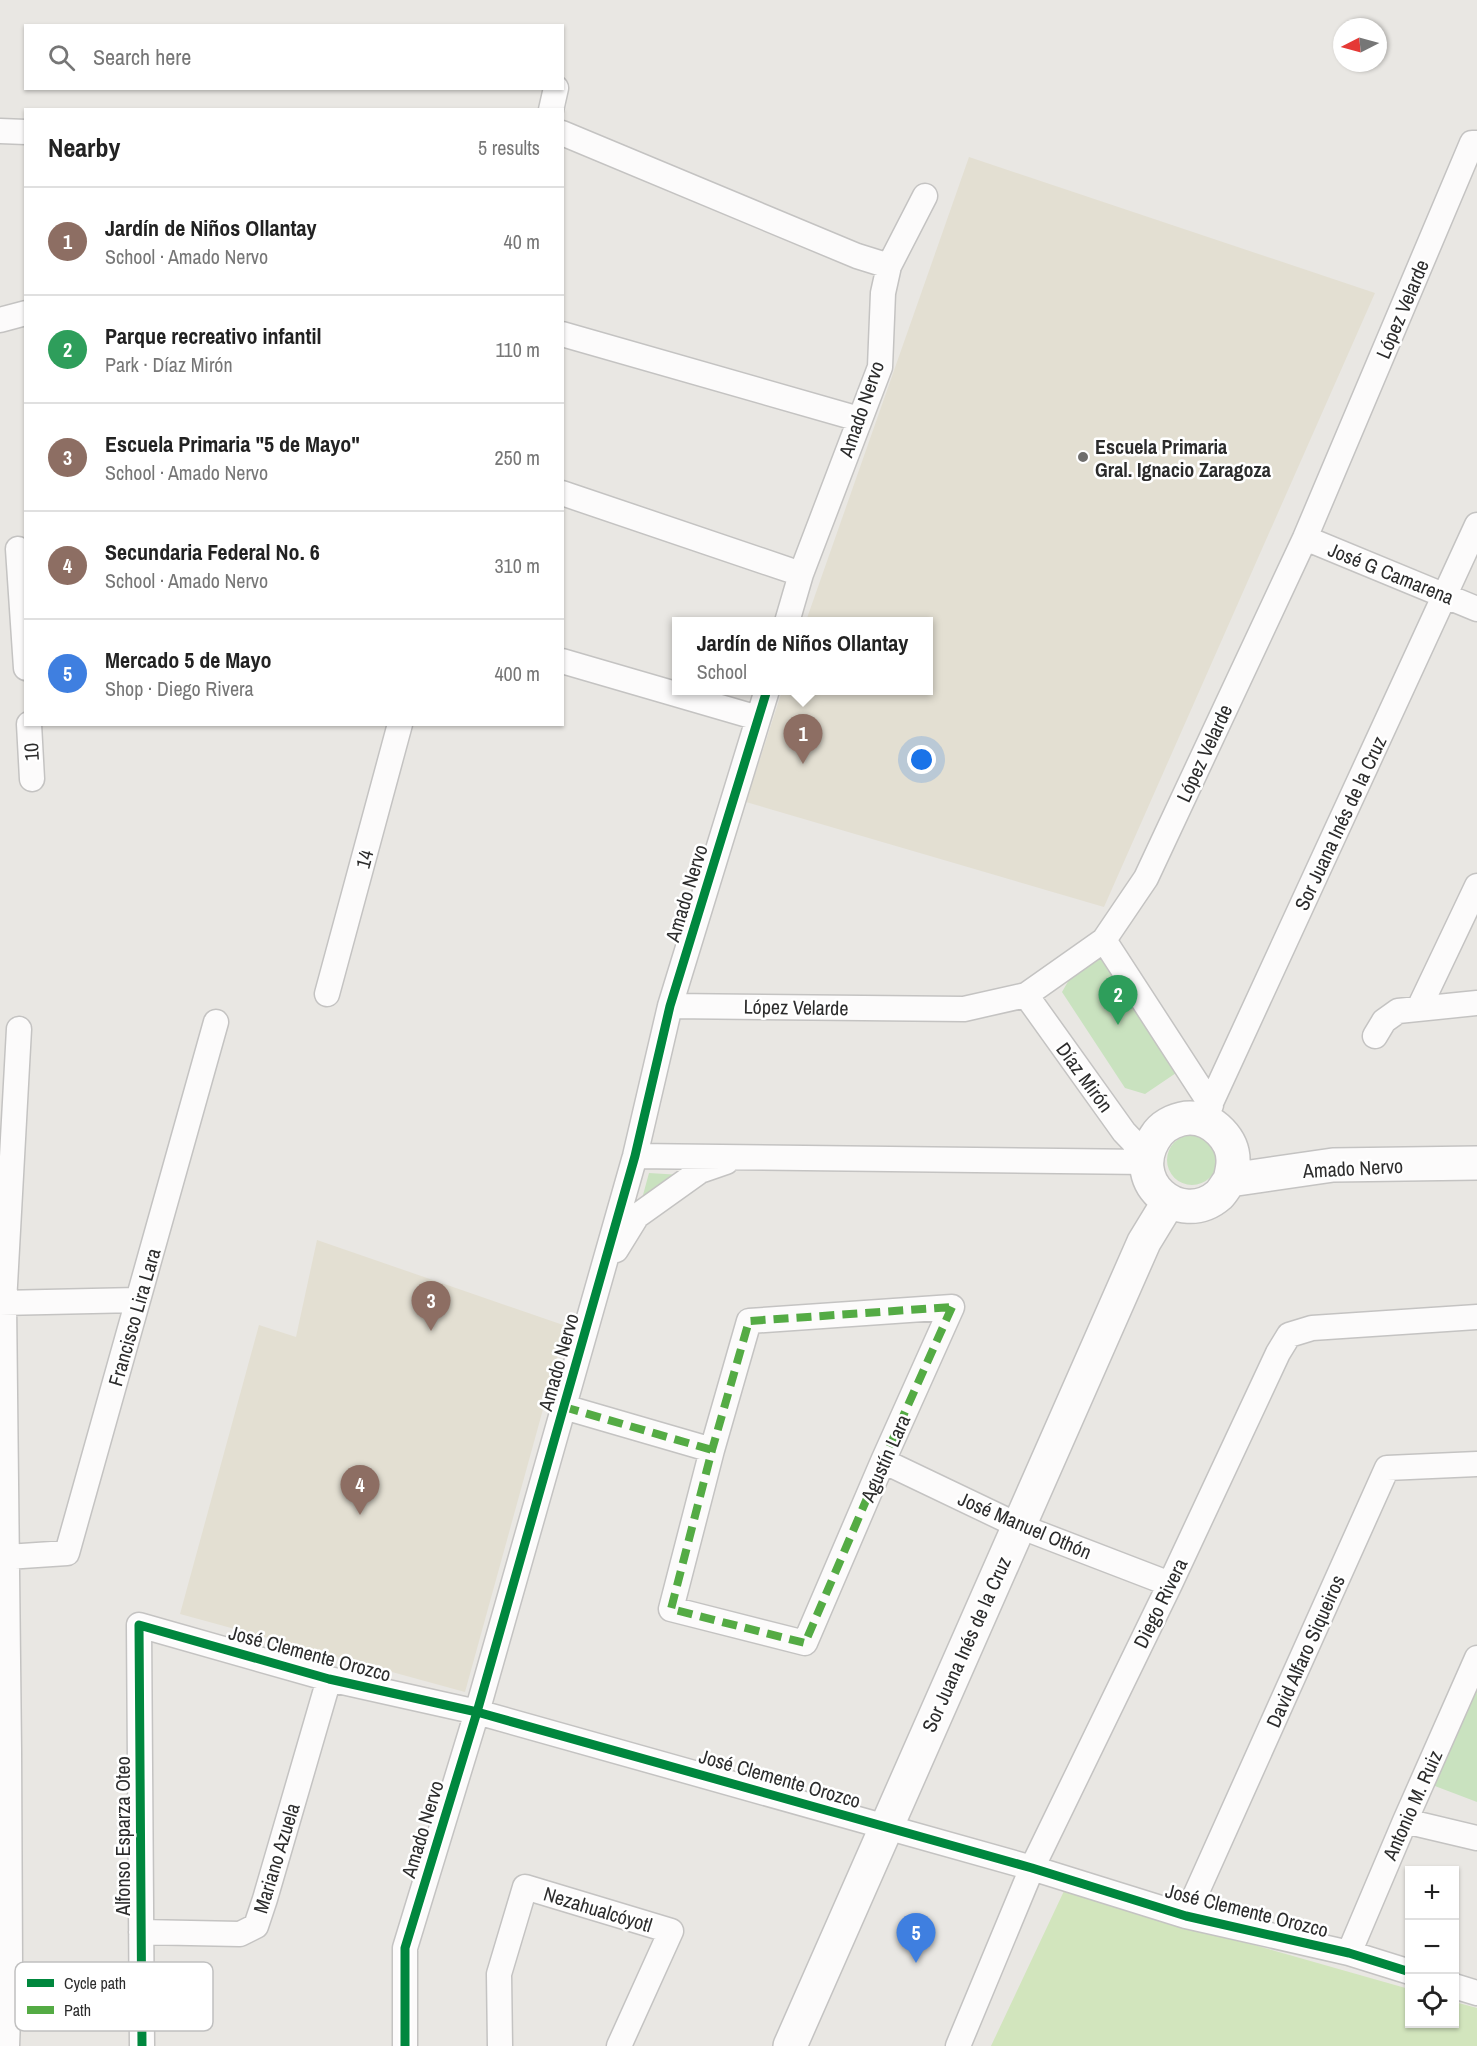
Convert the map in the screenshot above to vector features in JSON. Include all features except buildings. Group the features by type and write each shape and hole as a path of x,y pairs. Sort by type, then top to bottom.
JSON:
{"main road":[{"path":"1207,1112 1230,1144 1233,1162 1230,1180 1219,1195 1204,1204 1186,1206 1169,1201 1157,1191 1149,1178 1146,1159 1150,1143 1161,1128 1178,1120 1207,1112"},
{"name":"Amado Nervo","path":"1230,1180 1333,1165 1477,1163"},
{"name":"Sor Juana Inés de la Cruz","path":"790,2046 1144,1242 1169,1201"}],"street":[{"path":"551,108 556,90"},
{"path":"0,131 24,132"},
{"path":"564,134 856,256 889,266"},
{"name":"López Velarde","path":"670,1006 964,1009 1026,995 1104,940 1146,878 1305,538 1475,143"},
{"name":"Amado Nervo","path":"788,617 801,574 880,367 883,293 889,266 925,196"},
{"path":"0,320 24,314"},
{"path":"564,335 859,419"},
{"path":"564,494 801,574"},
{"name":"Sor Juana Inés de la Cruz","path":"1207,1112 1477,525"},
{"name":"José G Camarena","path":"1305,538 1477,609"},
{"path":"15,550 24,647"},
{"path":"564,661 672,688"},
{"name":"Amado Nervo","path":"405,2046 405,1948 477,1712 635,1156 670,1006 765,695"},
{"path":"706,696 758,718"},
{"name":"10","path":"29,726 32,779"},
{"name":"14","path":"327,994 399,726"},
{"path":"1419,1008 1477,886"},
{"path":"1104,940 1207,1112"},
{"name":"Díaz Mirón","path":"1026,995 1124,1132 1146,1159"},
{"path":"1375,1036 1384,1021 1398,1011 1477,1004"},
{"name":"Francisco Lira Lara","path":"7,1557 67,1553 216,1022"},
{"path":"7,2046 5,1750 7,1557 3,1523 2,1303 19,1029"},
{"path":"635,1156 1146,1159"},
{"path":"602,1272 637,1216 700,1171 740,1157"},
{"path":"2,1303 138,1300"},
{"name":"Agustín Lara","path":"952,1307 883,1461 805,1643 671,1609 712,1450 749,1321 952,1307"},
{"name":"Diego Rivera","path":"958,2046 1032,1868 1170,1584 1278,1353 1289,1335 1312,1328 1477,1317"},
{"path":"564,1407 712,1450"},
{"name":"José Manuel Othón","path":"883,1461 1019,1526 1170,1584"},
{"name":"David Alfaro Siqueiros","path":"1186,1916 1387,1468 1477,1464"},
{"name":"José Clemente Orozco","path":"139,1625 329,1678 477,1712 1032,1868 1186,1916 1349,1953 1405,1970"},
{"name":"Alfonso Esparza Oteo","path":"139,1625 141,1962"},
{"name":"Antonio M. Ruiz","path":"1349,1953 1477,1658"},
{"name":"Mariano Azuela","path":"141,1932 240,1934 255,1926 266,1899 329,1678"},
{"path":"1405,1821 1477,1838"},
{"name":"Nezahualcóyotl","path":"500,2046 500,1974 525,1887 671,1931 619,2046"},
{"path":"1459,1987 1477,1993"},
{"name":"Alfonso Esparza Oteo","path":"142,2031 142,2046"}],"shaded area":[{"name":"Escuela Primaria Gral. Ignacio Zaragoza","path":"969,157 1375,293 1104,907 746,802 781,695 933,695 933,617 807,617"},
{"path":"317,1240 566,1326 465,1692 180,1614 259,1325 296,1337"}],"green space":[{"path":"1097,959 1109,959 1174,1057 1176,1073 1145,1094 1125,1088 1062,992 1070,978"},
{"path":"1192,1135 1210,1142 1217,1160 1210,1178 1192,1185 1174,1178 1167,1160 1174,1142"},
{"path":"649,1173 681,1175 640,1206"},
{"path":"1477,1684 1477,1802 1427,1783"},
{"path":"1064,1891 1405,1988 1405,2028 1459,2028 1459,2003 1477,2008 1477,2046 991,2046"}],"marked path":[{"path":"952,1307 805,1643 671,1609 712,1450 749,1321 952,1307"},
{"path":"564,1407 712,1450"}],"cycle path":[{"path":"405,2046 405,1948 477,1712 635,1156 670,1006 765,695"},
{"path":"141,1962 139,1625 329,1679 477,1712 1032,1868 1186,1916 1349,1953 1405,1970"},
{"path":"142,2031 142,2046"}],"place":[{"name":"Escuela Primaria Gral. Ignacio Zaragoza","path":"1083,457"},
{"name":"Jardín de Niños Ollantay","path":"803,764"},
{"name":"Parque recreativo infantil","path":"1118,1025"},
{"name":"Escuela Primaria \"5 de Mayo\"","path":"431,1331"},
{"name":"Secundaria Federal No. 6","path":"360,1515"},
{"name":"Mercado 5 de Mayo","path":"916,1963"}]}
